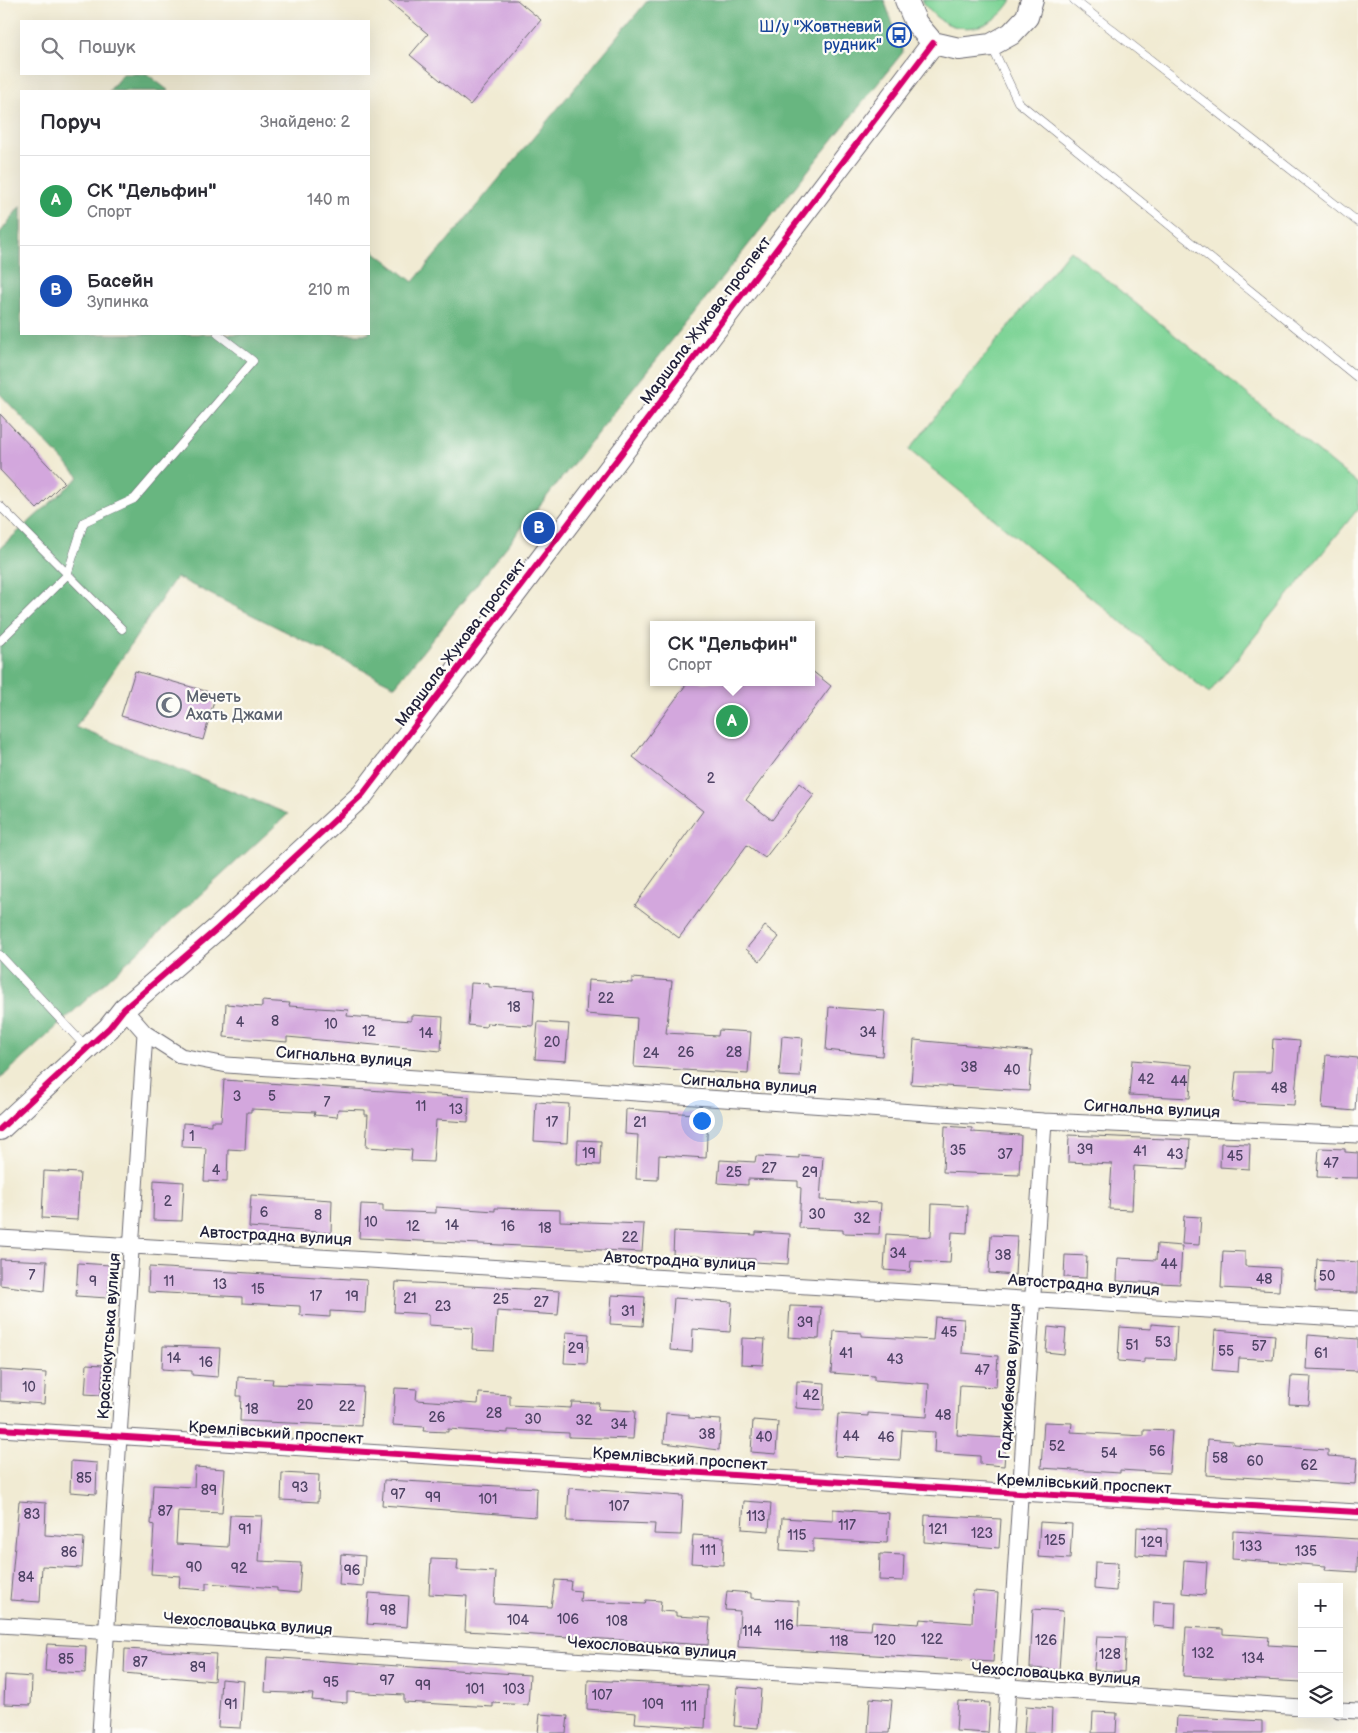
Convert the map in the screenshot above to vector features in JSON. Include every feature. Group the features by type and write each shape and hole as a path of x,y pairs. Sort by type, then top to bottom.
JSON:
{"street":[{"path":"906,0 916,23 933,43 959,49 991,45 1011,34 1027,17 1032,0"},
{"name":"Маршала Жукова проспект","path":"0,1129 109,1028 124,1009 218,928 362,794 933,43"},
{"path":"124,1009 145,1033"},
{"name":"Сигнальна вулиця","path":"145,1033 181,1056 227,1065 1044,1121 1358,1136"},
{"name":"Краснокутська вулиця","path":"100,1733 145,1033"},
{"name":"Гаджибекова вулиця","path":"1006,1733 1019,1493 1044,1121"},
{"name":"Автострадна вулиця","path":"0,1238 131,1244 1358,1319"},
{"name":"Кремлівський проспект","path":"0,1429 1019,1493 1358,1512"},
{"name":"Чехословацька вулиця","path":"0,1626 1008,1687 1298,1708"},
{"path":"1343,1710 1358,1712"}],"lane":[{"path":"1074,0 1358,222"},
{"path":"991,45 1018,102 1358,378"},
{"path":"0,641 67,575 84,522 134,499 253,361 219,335"},
{"path":"0,506 122,629"},
{"path":"0,955 87,1049"}],"green space":[{"path":"648,0 884,0 903,52 395,686 176,577 76,727 288,814 0,1079 0,548 79,477 0,394 0,233 20,206 20,335 370,335 370,248 413,282"},
{"path":"922,0 1012,0 1003,12 992,21 980,26 967,28 954,26 942,21 931,12"},
{"path":"122,75 148,75 168,90 110,90"},
{"path":"1070,250 1358,484 1358,509 1209,693 909,450"}],"building":[{"path":"387,0 517,0 541,20 470,105 410,55 428,34"},
{"path":"0,414 64,482 37,509 0,470"},
{"name":"Мечеть Ахать Джами","path":"135,671 216,694 203,740 121,716"},
{"path":"815,673 831,686 746,800 772,820 799,783 814,795 765,858 747,845 679,938 635,905 703,811 633,757 685,686 815,686"},
{"path":"765,926 779,937 760,961 746,949"},
{"path":"632,978 672,981 666,1033 718,1036 719,1030 751,1032 748,1074 634,1067 637,1018 586,1014 588,980 632,983"},
{"path":"471,983 489,984 489,987 535,990 533,1026 487,1023 486,1027 468,1025"},
{"path":"262,1001 290,1003 289,1006 348,1010 347,1016 411,1021 411,1015 443,1017 441,1051 287,1037 287,1042 224,1037 226,1004 262,1007"},
{"path":"829,1007 885,1011 882,1056 826,1050"},
{"path":"538,1022 569,1024 566,1061 535,1059"},
{"path":"782,1036 803,1038 800,1077 779,1076"},
{"path":"1273,1039 1300,1041 1294,1105 1233,1102 1236,1072 1271,1072"},
{"path":"914,1040 1032,1051 1029,1091 911,1084"},
{"path":"1326,1055 1358,1058 1355,1111 1322,1108"},
{"path":"1132,1060 1192,1065 1190,1098 1129,1095"},
{"path":"224,1080 469,1097 468,1122 436,1120 433,1162 411,1161 412,1150 366,1147 368,1115 365,1115 365,1110 338,1109 337,1117 314,1115 315,1112 251,1109 251,1112 247,1112 245,1150 228,1149 227,1182 204,1181 206,1148 182,1147 183,1123 211,1125 211,1121 221,1121"},
{"path":"536,1102 569,1104 567,1143 534,1141"},
{"path":"626,1109 708,1115 706,1158 659,1155 658,1180 636,1179 638,1135 625,1134"},
{"path":"945,1126 972,1128 972,1132 1021,1135 1019,1175 943,1172"},
{"path":"1069,1135 1190,1140 1188,1169 1134,1166 1132,1210 1109,1209 1112,1164 1068,1162"},
{"path":"578,1140 601,1141 600,1165 577,1164"},
{"path":"1221,1143 1250,1144 1249,1169 1220,1167"},
{"path":"1319,1148 1345,1149 1345,1152 1358,1153 1358,1178 1317,1177"},
{"path":"799,1155 823,1157 820,1200 881,1203 879,1234 843,1233 843,1230 799,1228 801,1188 798,1187 798,1181 748,1179 748,1185 718,1183 720,1160 755,1162 756,1156 799,1158"},
{"path":"44,1171 80,1173 77,1220 42,1218"},
{"path":"154,1180 184,1182 182,1221 153,1220"},
{"path":"251,1195 332,1200 331,1233 249,1227"},
{"path":"361,1204 383,1205 383,1211 436,1213 436,1207 495,1211 495,1208 560,1210 560,1221 644,1224 642,1252 359,1238"},
{"path":"932,1204 968,1206 967,1233 952,1232 950,1263 911,1261 910,1272 884,1270 886,1234 931,1237"},
{"path":"1184,1216 1201,1217 1199,1245 1182,1244"},
{"path":"674,1231 756,1235 756,1232 790,1234 788,1264 755,1262 755,1259 673,1255"},
{"path":"991,1235 1017,1236 1015,1275 989,1273"},
{"path":"1157,1244 1182,1246 1180,1284 1117,1281 1118,1258 1156,1260"},
{"path":"1223,1251 1245,1252 1245,1266 1280,1268 1279,1291 1221,1288"},
{"path":"1065,1255 1087,1256 1086,1278 1064,1277"},
{"path":"0,1259 47,1261 45,1291 0,1285"},
{"path":"1317,1259 1358,1262 1358,1293 1315,1292"},
{"path":"78,1263 110,1265 108,1298 76,1296"},
{"path":"149,1267 367,1280 365,1313 330,1311 330,1317 300,1315 300,1306 242,1303 242,1297 148,1292"},
{"path":"396,1282 560,1291 558,1315 497,1311 494,1350 472,1349 473,1328 429,1325 429,1314 394,1312"},
{"path":"612,1295 645,1297 643,1326 610,1324"},
{"path":"674,1298 732,1302 730,1332 693,1329 692,1352 670,1350"},
{"path":"790,1306 821,1307 819,1339 788,1337"},
{"path":"935,1317 964,1319 962,1353 998,1356 996,1387 960,1385 957,1435 1006,1438 1004,1466 980,1464 980,1456 934,1453 935,1432 902,1430 900,1460 835,1456 838,1414 868,1416 868,1413 927,1417 929,1384 874,1380 874,1376 831,1373 834,1331 861,1333 861,1336 933,1340"},
{"path":"1151,1324 1177,1326 1175,1360 1144,1359 1144,1363 1118,1361 1120,1327 1151,1329"},
{"path":"1048,1327 1066,1329 1064,1354 1046,1352"},
{"path":"1215,1330 1275,1335 1273,1360 1239,1358 1238,1372 1212,1370"},
{"path":"566,1332 589,1334 587,1364 564,1363"},
{"path":"1308,1335 1358,1339 1358,1371 1306,1369"},
{"path":"742,1338 765,1339 763,1365 741,1364"},
{"path":"163,1346 220,1348 218,1377 192,1375 192,1371 162,1369"},
{"path":"87,1364 103,1365 101,1395 85,1394"},
{"path":"0,1370 46,1373 44,1404 0,1401"},
{"path":"1291,1376 1311,1377 1309,1405 1289,1404"},
{"path":"238,1377 273,1379 272,1384 363,1387 361,1426 240,1421 241,1396 237,1396"},
{"path":"797,1381 825,1383 824,1410 796,1408"},
{"path":"395,1388 417,1389 416,1400 478,1404 479,1393 510,1395 510,1405 571,1408 572,1402 599,1403 598,1409 635,1411 633,1439 569,1437 569,1433 508,1430 508,1433 448,1429 448,1432 423,1431 424,1427 393,1425"},
{"path":"666,1413 689,1415 689,1418 721,1420 719,1450 664,1443"},
{"path":"753,1420 778,1422 776,1454 751,1452"},
{"path":"1044,1422 1072,1423 1071,1432 1144,1436 1144,1430 1172,1431 1169,1473 1120,1470 1120,1473 1041,1468"},
{"path":"1208,1439 1233,1441 1233,1444 1328,1450 1328,1456 1357,1458 1355,1484 1206,1475"},
{"path":"71,1461 97,1463 96,1494 70,1492"},
{"path":"195,1467 225,1469 222,1513 178,1511 176,1544 228,1547 230,1515 262,1516 259,1561 301,1563 299,1593 277,1591 277,1588 206,1583 206,1590 179,1588 180,1576 151,1574 154,1525 151,1524 153,1485 194,1487"},
{"path":"282,1473 319,1475 318,1502 281,1500"},
{"path":"384,1480 537,1488 536,1517 382,1505"},
{"path":"569,1488 683,1496 681,1535 654,1534 655,1524 567,1521"},
{"path":"19,1501 46,1503 45,1535 84,1538 82,1568 42,1566 40,1602 10,1600"},
{"path":"744,1501 771,1503 769,1531 742,1529"},
{"path":"833,1509 889,1513 887,1543 813,1539 813,1552 780,1550 782,1518 833,1521"},
{"path":"925,1515 1001,1519 999,1548 924,1542"},
{"path":"1040,1522 1072,1524 1070,1559 1038,1557"},
{"path":"1137,1527 1167,1529 1166,1557 1136,1555"},
{"path":"1233,1531 1358,1539 1357,1572 1325,1570 1326,1566 1232,1559"},
{"path":"693,1535 724,1537 723,1565 691,1563"},
{"path":"341,1554 365,1556 363,1587 339,1585"},
{"path":"880,1554 904,1555 903,1581 879,1580"},
{"path":"431,1559 458,1560 457,1570 496,1572 494,1604 551,1607 555,1580 571,1581 570,1590 581,1591 580,1601 645,1604 646,1600 661,1601 660,1611 676,1612 676,1616 710,1618 708,1645 465,1631 467,1596 429,1594"},
{"path":"1184,1560 1207,1562 1205,1595 1182,1593"},
{"path":"1095,1562 1118,1563 1116,1591 1094,1589"},
{"path":"727,1591 751,1593 751,1598 799,1601 798,1626 871,1630 872,1621 919,1624 920,1619 972,1623 973,1591 998,1593 993,1662 738,1647 740,1611 725,1610"},
{"path":"369,1593 409,1596 407,1627 367,1624"},
{"path":"1154,1601 1176,1602 1175,1628 1153,1626"},
{"path":"1033,1609 1063,1611 1059,1670 1030,1668"},
{"path":"1186,1627 1223,1629 1223,1634 1269,1637 1268,1645 1298,1647 1298,1682 1183,1676"},
{"path":"1097,1636 1126,1637 1124,1672 1094,1670"},
{"path":"47,1644 86,1646 85,1673 45,1671"},
{"path":"125,1649 216,1654 214,1681 124,1673"},
{"path":"267,1657 530,1675 528,1705 493,1703 493,1707 404,1702 404,1695 347,1692 347,1703 312,1700 313,1694 265,1692"},
{"path":"5,1675 32,1677 31,1705 4,1704"},
{"path":"221,1679 244,1681 241,1728 218,1727"},
{"path":"588,1680 707,1686 705,1728 635,1723 636,1713 587,1709"},
{"path":"737,1687 761,1689 758,1728 734,1726"},
{"path":"870,1698 892,1700 889,1733 868,1733"},
{"path":"958,1701 990,1703 988,1733 956,1731"},
{"path":"1026,1706 1052,1708 1051,1733 1024,1733"},
{"path":"1093,1712 1117,1713 1116,1733 1092,1733"},
{"path":"540,1714 568,1716 566,1733 538,1733"},
{"path":"1177,1716 1262,1721 1262,1733 1176,1733"}],"cycle path":[{"path":"0,1129 109,1028 124,1009 218,928 363,794 933,43"},
{"path":"0,1429 1019,1493 1358,1512"}],"place":[{"name":"Ш/у \"Жовтневий рудник\"","path":"899,35"},
{"name":"Басейн","path":"539,528"},
{"name":"Мечеть Ахать Джами","path":"169,705"},
{"name":"СК \"Дельфин\"","path":"732,721"}]}
